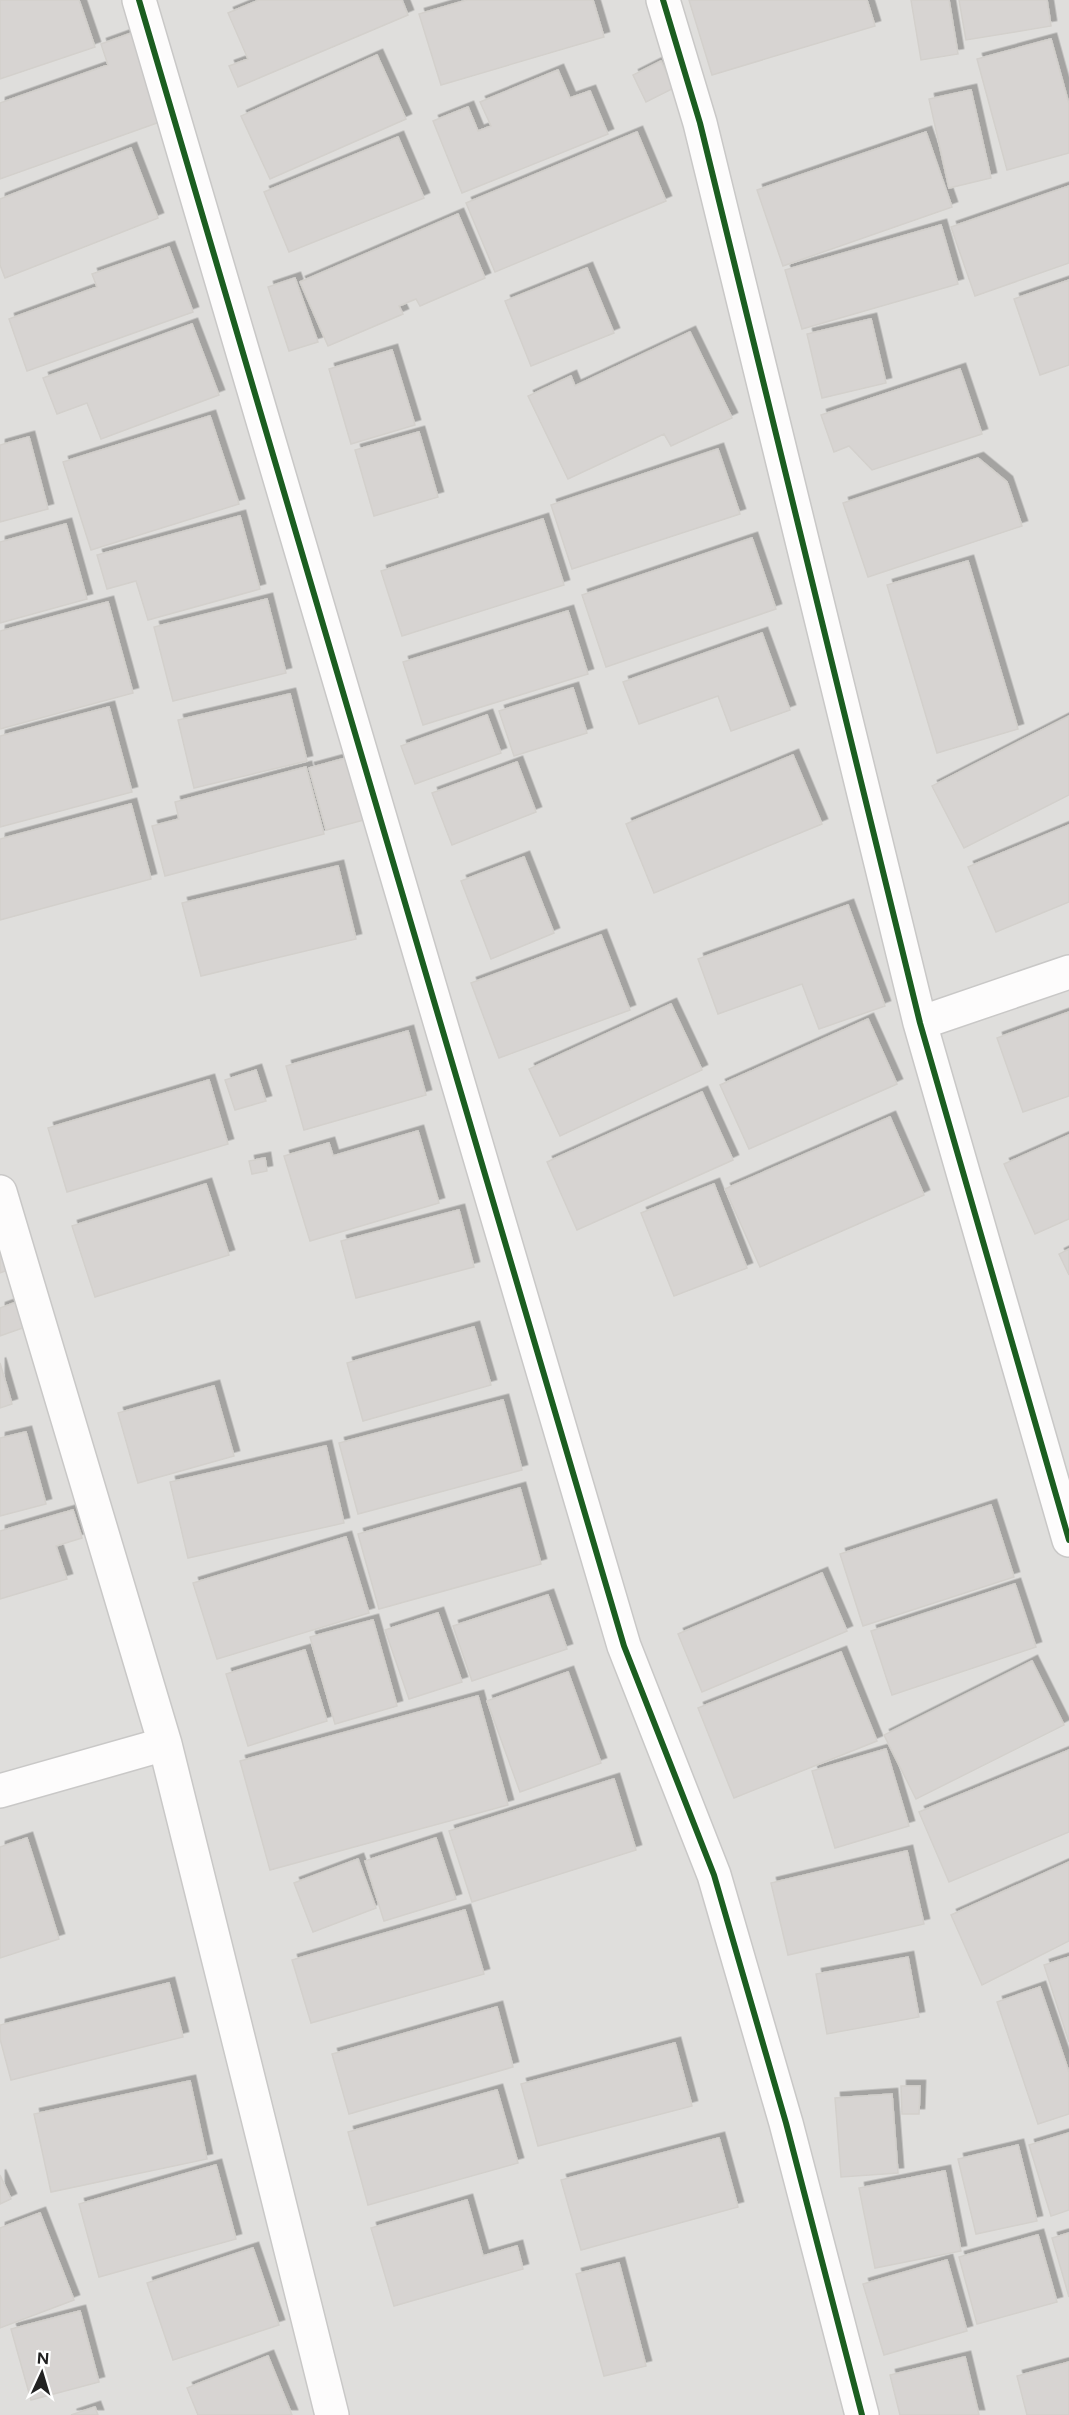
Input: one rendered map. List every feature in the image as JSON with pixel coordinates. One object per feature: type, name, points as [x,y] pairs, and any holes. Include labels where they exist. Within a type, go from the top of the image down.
[{"type":"street","points":[[139,0],[624,1646],[714,1875],[786,2123],[862,2415]]},
{"type":"street","points":[[663,0],[700,123],[920,1023],[1069,1540]]},
{"type":"street","points":[[920,1023],[1069,972]]},
{"type":"street","points":[[0,1192],[165,1744],[332,2415]]},
{"type":"street","points":[[0,1791],[165,1744]]},
{"type":"shaded area","points":[[0,0],[1069,0],[1069,2415],[0,2415]]},
{"type":"building","points":[[0,0],[79,0],[95,47],[0,79]]},
{"type":"building","points":[[259,0],[402,0],[408,15],[238,87],[229,66],[248,59],[228,13]]},
{"type":"building","points":[[467,0],[593,0],[604,37],[441,85],[419,14]]},
{"type":"building","points":[[689,0],[867,0],[875,26],[712,75]]},
{"type":"building","points":[[911,0],[949,0],[958,54],[921,60]]},
{"type":"building","points":[[959,0],[1047,0],[1051,26],[966,40]]},
{"type":"building","points":[[140,30],[171,118],[0,179],[0,103],[108,65],[101,44]]},
{"type":"building","points":[[1051,39],[1069,104],[1069,153],[1007,170],[977,59]]},
{"type":"building","points":[[377,55],[406,119],[270,179],[241,116]]},
{"type":"building","points":[[661,61],[674,88],[646,102],[633,75]]},
{"type":"building","points":[[558,70],[570,98],[590,91],[608,134],[462,193],[433,121],[468,107],[478,131],[491,126],[480,102]]},
{"type":"building","points":[[971,90],[991,178],[949,188],[929,99]]},
{"type":"building","points":[[637,132],[666,201],[495,272],[466,203]]},
{"type":"building","points":[[926,132],[952,207],[783,266],[757,190]]},
{"type":"building","points":[[398,137],[424,198],[289,252],[264,192]]},
{"type":"building","points":[[131,148],[158,218],[5,278],[0,265],[0,199]]},
{"type":"building","points":[[1069,186],[1069,263],[975,296],[951,227]]},
{"type":"building","points":[[458,214],[485,278],[420,306],[416,299],[399,306],[403,314],[328,346],[300,282]]},
{"type":"building","points":[[941,225],[958,284],[802,329],[785,270]]},
{"type":"building","points":[[169,247],[193,312],[27,371],[9,319],[97,287],[92,274]]},
{"type":"building","points":[[587,268],[614,333],[531,366],[505,301]]},
{"type":"building","points":[[295,278],[318,342],[289,351],[268,287]]},
{"type":"building","points":[[1069,280],[1069,365],[1040,375],[1014,299]]},
{"type":"building","points":[[871,319],[886,383],[822,398],[807,334]]},
{"type":"building","points":[[192,324],[219,395],[101,439],[87,403],[57,414],[43,378]]},
{"type":"building","points":[[690,332],[732,418],[671,446],[664,434],[568,479],[528,396],[571,376],[575,386]]},
{"type":"building","points":[[392,350],[415,425],[351,444],[329,369]]},
{"type":"building","points":[[960,369],[982,434],[872,470],[849,446],[834,452],[821,415]]},
{"type":"building","points":[[210,416],[239,504],[91,550],[63,462]]},
{"type":"building","points":[[419,432],[438,497],[374,516],[355,450]]},
{"type":"building","points":[[29,437],[48,509],[0,522],[0,445]]},
{"type":"building","points":[[718,449],[740,514],[572,569],[551,505]]},
{"type":"building","points":[[978,458],[1007,482],[1022,526],[868,577],[843,503]]},
{"type":"building","points":[[240,516],[260,589],[148,620],[136,581],[107,589],[97,555]]},
{"type":"building","points":[[543,519],[564,585],[402,636],[381,571]]},
{"type":"building","points":[[66,524],[87,599],[0,623],[0,542]]},
{"type":"building","points":[[752,538],[776,609],[606,667],[582,595]]},
{"type":"building","points":[[968,561],[1018,729],[937,753],[887,585]]},
{"type":"building","points":[[267,599],[286,673],[173,701],[154,627]]},
{"type":"building","points":[[108,602],[133,693],[0,729],[0,631]]},
{"type":"building","points":[[568,611],[588,674],[423,725],[403,662]]},
{"type":"building","points":[[762,633],[790,710],[731,731],[718,696],[639,724],[623,682]]},
{"type":"building","points":[[573,688],[587,733],[514,756],[499,711]]},
{"type":"building","points":[[290,694],[307,761],[194,788],[178,720]]},
{"type":"building","points":[[109,707],[132,792],[0,827],[0,736]]},
{"type":"building","points":[[487,715],[501,753],[415,784],[401,746]]},
{"type":"building","points":[[1069,716],[1069,795],[964,848],[932,786]]},
{"type":"building","points":[[793,755],[822,824],[654,893],[626,824]]},
{"type":"building","points":[[346,758],[364,820],[326,830],[309,768]]},
{"type":"building","points":[[517,762],[536,812],[452,845],[432,793]]},
{"type":"building","points":[[306,767],[324,834],[165,876],[152,826],[179,819],[175,802]]},
{"type":"building","points":[[131,804],[151,879],[0,920],[0,839]]},
{"type":"building","points":[[1069,825],[1069,902],[996,932],[968,867]]},
{"type":"building","points":[[524,857],[554,933],[491,959],[461,881]]},
{"type":"building","points":[[338,866],[356,939],[201,976],[182,903]]},
{"type":"building","points":[[848,905],[885,1006],[819,1029],[802,984],[718,1014],[698,959]]},
{"type":"building","points":[[601,935],[630,1010],[499,1058],[471,983]]},
{"type":"building","points":[[671,1004],[702,1070],[560,1136],[529,1069]]},
{"type":"building","points":[[1069,1012],[1069,1096],[1023,1112],[997,1038]]},
{"type":"building","points":[[868,1019],[897,1084],[749,1149],[720,1085]]},
{"type":"building","points":[[408,1031],[426,1095],[304,1130],[286,1066]]},
{"type":"building","points":[[256,1070],[266,1101],[235,1110],[225,1080]]},
{"type":"building","points":[[209,1080],[228,1144],[67,1192],[48,1128]]},
{"type":"building","points":[[702,1092],[733,1160],[577,1230],[547,1162]]},
{"type":"building","points":[[890,1117],[924,1195],[760,1267],[725,1189]]},
{"type":"building","points":[[418,1131],[439,1203],[310,1241],[284,1156],[329,1143],[333,1156]]},
{"type":"building","points":[[1069,1135],[1069,1219],[1035,1234],[1004,1164]]},
{"type":"building","points":[[265,1158],[267,1171],[252,1174],[249,1161]]},
{"type":"building","points":[[206,1184],[229,1255],[95,1297],[72,1226]]},
{"type":"building","points":[[714,1184],[747,1268],[674,1296],[641,1213]]},
{"type":"building","points":[[459,1210],[474,1267],[356,1298],[341,1241]]},
{"type":"building","points":[[0,1232],[13,1268],[0,1273]]},
{"type":"building","points":[[1069,1249],[1069,1275],[1059,1254]]},
{"type":"building","points":[[25,1299],[34,1324],[0,1336],[0,1308]]},
{"type":"building","points":[[474,1327],[491,1385],[363,1421],[347,1363]]},
{"type":"building","points":[[0,1363],[12,1404],[0,1408]]},
{"type":"building","points":[[214,1386],[234,1456],[138,1483],[118,1413]]},
{"type":"building","points":[[503,1400],[522,1470],[358,1514],[339,1443]]},
{"type":"building","points":[[26,1432],[46,1504],[0,1516],[0,1438]]},
{"type":"building","points":[[326,1446],[344,1523],[188,1558],[170,1482]]},
{"type":"building","points":[[520,1488],[541,1564],[379,1609],[358,1534]]},
{"type":"building","points":[[991,1505],[1014,1577],[863,1626],[840,1554]]},
{"type":"building","points":[[73,1510],[82,1538],[56,1546],[67,1579],[0,1599],[0,1531]]},
{"type":"building","points":[[346,1537],[369,1613],[217,1659],[193,1583]]},
{"type":"building","points":[[822,1573],[847,1631],[702,1692],[678,1634]]},
{"type":"building","points":[[1015,1584],[1036,1647],[892,1695],[871,1631]]},
{"type":"building","points":[[548,1595],[567,1649],[472,1681],[453,1626]]},
{"type":"building","points":[[438,1613],[462,1682],[409,1699],[385,1630]]},
{"type":"building","points":[[373,1620],[397,1706],[335,1724],[310,1637]]},
{"type":"building","points":[[305,1650],[327,1721],[248,1746],[226,1674]]},
{"type":"building","points":[[841,1652],[877,1741],[734,1798],[698,1708]]},
{"type":"building","points":[[1032,1661],[1064,1725],[916,1799],[884,1735]]},
{"type":"building","points":[[568,1672],[601,1763],[520,1792],[487,1701]]},
{"type":"building","points":[[478,1696],[508,1805],[270,1870],[240,1761]]},
{"type":"building","points":[[886,1749],[909,1826],[835,1848],[812,1771]]},
{"type":"building","points":[[1069,1750],[1069,1832],[949,1882],[919,1812]]},
{"type":"building","points":[[614,1779],[636,1850],[472,1902],[449,1831]]},
{"type":"building","points":[[27,1838],[59,1939],[0,1958],[0,1847]]},
{"type":"building","points":[[436,1838],[456,1899],[384,1921],[365,1861]]},
{"type":"building","points":[[907,1851],[924,1924],[788,1955],[771,1883]]},
{"type":"building","points":[[358,1859],[376,1908],[313,1932],[294,1883]]},
{"type":"building","points":[[1069,1862],[1069,1941],[982,1985],[951,1915]]},
{"type":"building","points":[[465,1910],[484,1974],[311,2023],[292,1960]]},
{"type":"building","points":[[908,1957],[919,2017],[827,2034],[816,1974]]},
{"type":"building","points":[[1069,1957],[1069,2042],[1044,1965]]},
{"type":"building","points":[[169,1983],[183,2037],[11,2080],[0,2039],[0,2025]]},
{"type":"building","points":[[1040,1987],[1069,2072],[1069,2114],[1038,2124],[997,2002]]},
{"type":"building","points":[[497,2007],[513,2067],[349,2114],[332,2054]]},
{"type":"building","points":[[675,2043],[692,2106],[538,2146],[521,2084]]},
{"type":"building","points":[[190,2081],[207,2159],[51,2192],[34,2114]]},
{"type":"building","points":[[901,2086],[920,2086],[919,2114],[902,2114]]},
{"type":"building","points":[[497,2090],[518,2163],[368,2205],[348,2132]]},
{"type":"building","points":[[892,2094],[898,2173],[841,2177],[835,2098]]},
{"type":"building","points":[[1069,2133],[1069,2210],[1051,2216],[1029,2145]]},
{"type":"building","points":[[719,2138],[738,2207],[581,2250],[561,2180]]},
{"type":"building","points":[[1018,2145],[1037,2221],[976,2234],[958,2159]]},
{"type":"building","points":[[216,2165],[236,2239],[99,2277],[79,2204]]},
{"type":"building","points":[[945,2171],[961,2251],[875,2268],[859,2188]]},
{"type":"building","points":[[0,2175],[11,2199],[0,2204]]},
{"type":"building","points":[[467,2200],[483,2256],[517,2246],[523,2269],[394,2306],[371,2228]]},
{"type":"building","points":[[40,2213],[74,2300],[0,2328],[0,2228]]},
{"type":"building","points":[[1069,2233],[1069,2297],[1052,2238]]},
{"type":"building","points":[[1038,2235],[1057,2302],[977,2324],[959,2257]]},
{"type":"building","points":[[253,2248],[279,2325],[173,2360],[147,2283]]},
{"type":"building","points":[[947,2260],[967,2331],[884,2355],[863,2284]]},
{"type":"building","points":[[619,2263],[646,2366],[604,2376],[576,2274]]},
{"type":"building","points":[[80,2311],[99,2382],[31,2400],[11,2329]]},
{"type":"building","points":[[268,2356],[292,2415],[198,2415],[187,2388]]},
{"type":"building","points":[[965,2357],[979,2415],[900,2415],[890,2375]]},
{"type":"building","points":[[1069,2362],[1069,2415],[1027,2415],[1017,2376]]},
{"type":"building","points":[[95,2407],[98,2415],[71,2415]]},
{"type":"cycle path","points":[[139,0],[624,1646],[714,1875],[786,2123],[862,2415]]},
{"type":"cycle path","points":[[663,0],[700,123],[920,1023],[1069,1540]]}]
